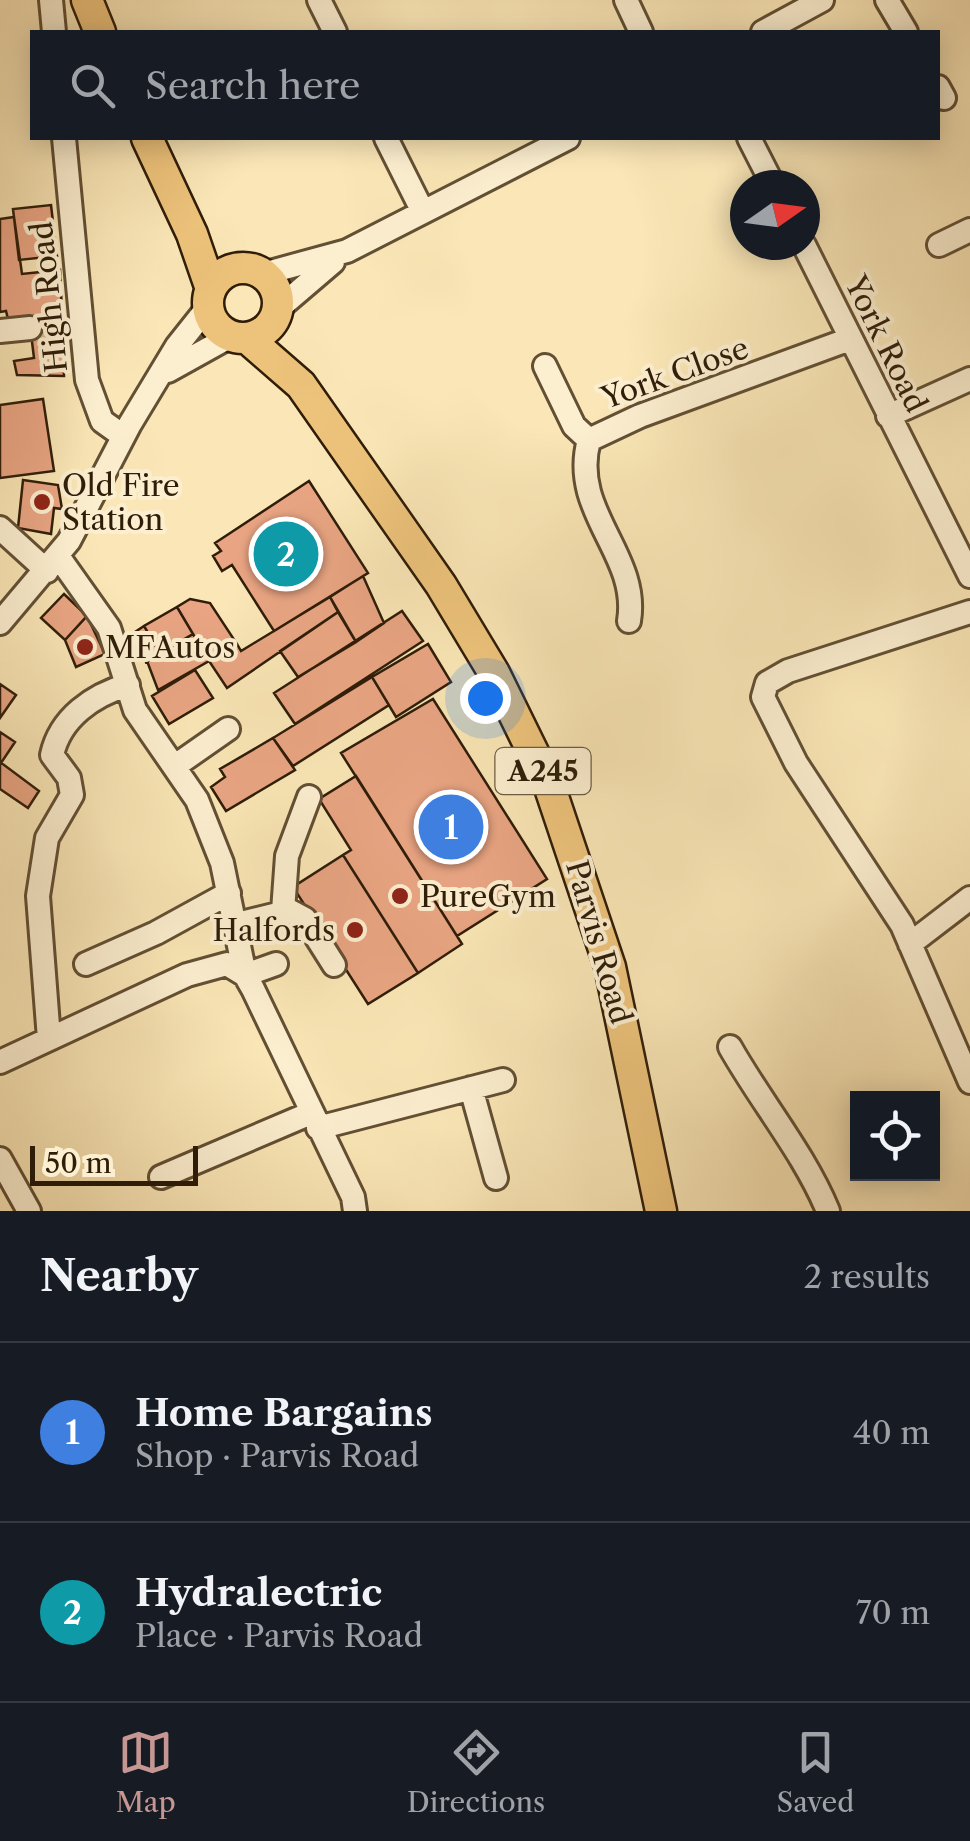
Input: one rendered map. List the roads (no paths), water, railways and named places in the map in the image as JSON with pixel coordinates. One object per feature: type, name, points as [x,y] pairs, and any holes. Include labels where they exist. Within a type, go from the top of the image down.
[{"type":"main road","points":[[88,0],[99,30]]},
{"type":"main road","points":[[148,140],[182,210],[215,324],[257,326],[275,290],[182,210]]},
{"type":"main road","points":[[210,298],[226,272],[250,271]]},
{"type":"main road","name":"Parvis Road","points":[[257,326],[441,585],[494,672],[550,785],[610,967],[661,1211]]},
{"type":"street","points":[[51,0],[54,30]]},
{"type":"street","points":[[319,0],[334,30]]},
{"type":"street","points":[[626,0],[640,30]]},
{"type":"street","points":[[887,0],[905,30]]},
{"type":"street","points":[[766,30],[811,3]]},
{"type":"street","name":"High Road","points":[[64,140],[72,323],[92,401],[102,421],[123,436]]},
{"type":"street","points":[[387,140],[422,210]]},
{"type":"street","points":[[161,376],[184,358],[257,326],[347,251],[564,140]]},
{"type":"street","points":[[750,140],[765,170]]},
{"type":"street","points":[[938,245],[970,230]]},
{"type":"street","points":[[250,271],[347,251]]},
{"type":"street","name":"York Road","points":[[811,260],[970,576]]},
{"type":"street","points":[[0,623],[53,563],[123,436],[210,298]]},
{"type":"street","points":[[0,331],[30,328]]},
{"type":"street","name":"York Close","points":[[628,621],[632,601],[625,575],[590,504],[582,465],[589,440],[640,416],[850,339]]},
{"type":"street","points":[[545,366],[574,426],[589,440]]},
{"type":"street","points":[[888,416],[970,378]]},
{"type":"street","points":[[0,528],[53,563],[109,628],[136,710],[175,766],[208,824],[229,893],[245,975],[354,1204]]},
{"type":"street","points":[[970,612],[788,671],[768,683],[763,696],[796,763],[886,898],[970,1082]]},
{"type":"street","points":[[50,1039],[38,896],[47,838],[72,795],[69,778],[52,755],[56,738],[70,717],[108,690],[128,685]]},
{"type":"street","points":[[175,766],[228,729]]},
{"type":"street","points":[[282,912],[286,856],[309,798]]},
{"type":"street","points":[[86,964],[156,934],[229,893]]},
{"type":"street","points":[[910,944],[970,898]]},
{"type":"street","points":[[239,934],[282,912],[304,919],[334,964]]},
{"type":"street","points":[[0,1062],[213,964],[227,964],[245,975]]},
{"type":"street","points":[[245,975],[276,964]]},
{"type":"street","points":[[730,1047],[768,1114],[816,1182],[828,1211]]},
{"type":"street","points":[[162,1177],[315,1120],[503,1080]]},
{"type":"street","points":[[471,1088],[496,1178]]},
{"type":"street","points":[[0,1158],[29,1211]]},
{"type":"tunnel","points":[[30,328],[64,324]]},
{"type":"place","name":"Old Fire Station","points":[[42,502]]},
{"type":"place","name":"Hydralectric","points":[[286,554]]},
{"type":"place","name":"MFAutos","points":[[85,647]]},
{"type":"place","name":"Home Bargains","points":[[451,827]]},
{"type":"place","name":"PureGym","points":[[400,896]]},
{"type":"place","name":"Halfords","points":[[355,930]]}]
